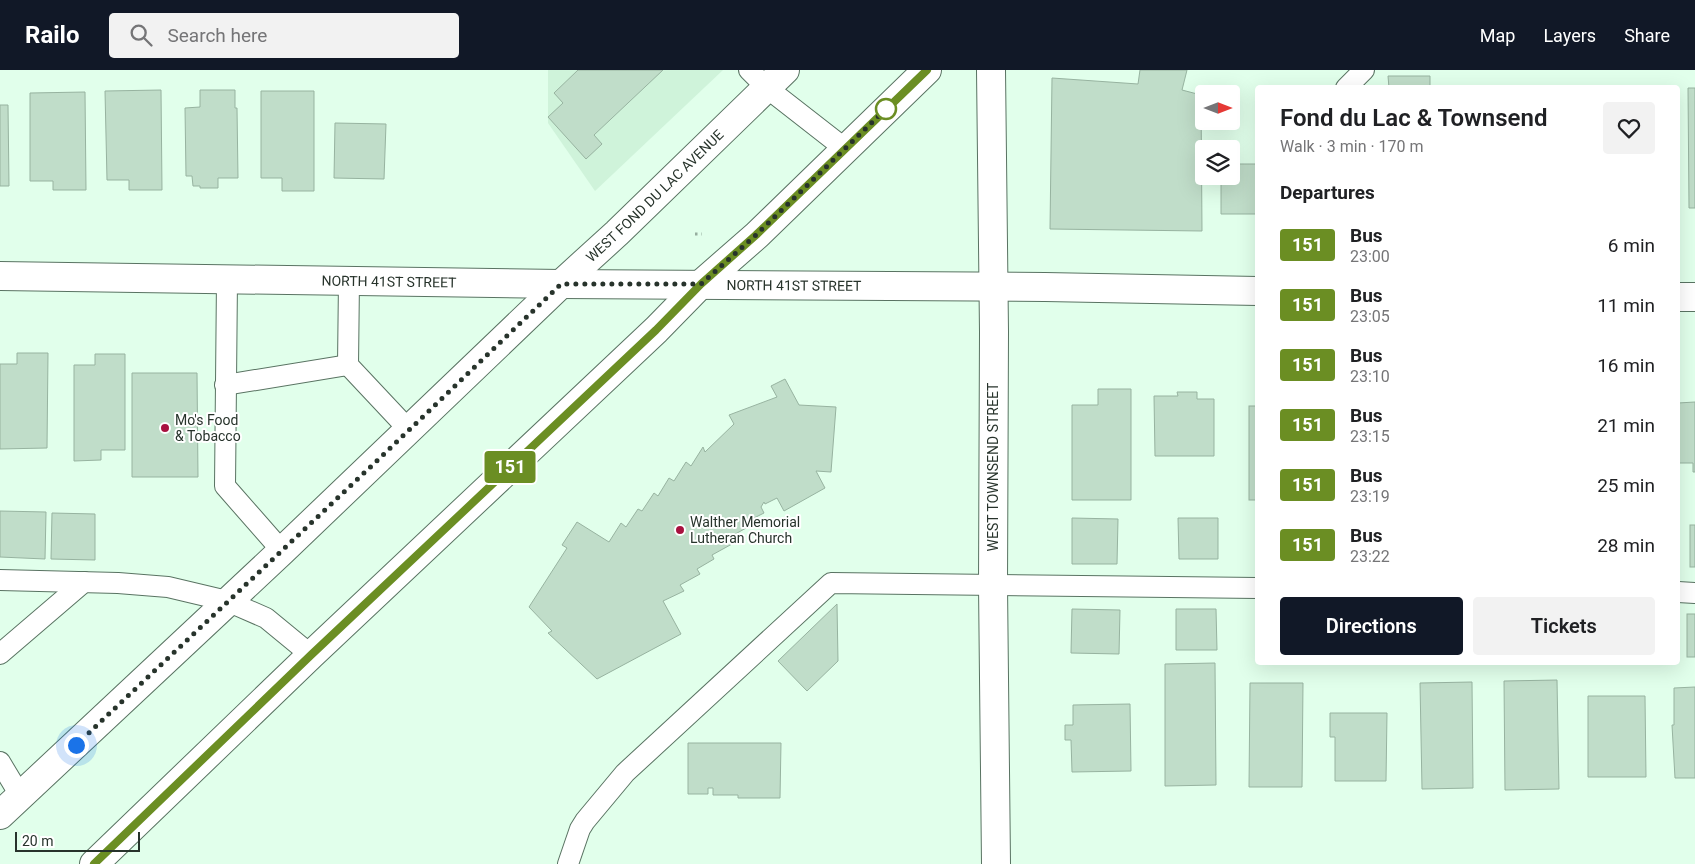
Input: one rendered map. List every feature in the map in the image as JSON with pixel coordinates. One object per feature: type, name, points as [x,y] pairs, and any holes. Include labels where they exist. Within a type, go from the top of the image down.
[{"type":"main road","points":[[94,864],[311,655],[656,330],[701,284],[756,235],[844,148],[927,70]]},
{"type":"main road","name":"WEST TOWNSEND STREET","points":[[991,70],[996,864]]},
{"type":"main road","name":"WEST FOND DU LAC AVENUE","points":[[0,815],[617,233],[767,76]]},
{"type":"main road","name":"NORTH 41ST STREET","points":[[0,276],[561,284],[993,286],[1255,291]]},
{"type":"main road","points":[[1680,297],[1695,297]]},
{"type":"lane","points":[[1349,85],[1364,70]]},
{"type":"lane","points":[[767,76],[844,148]]},
{"type":"lane","points":[[227,279],[225,486],[282,551]]},
{"type":"lane","points":[[349,280],[348,365],[409,430]]},
{"type":"lane","points":[[225,385],[348,365]]},
{"type":"lane","points":[[0,580],[118,582],[168,587],[227,601],[266,618],[311,655]]},
{"type":"lane","points":[[0,654],[84,582]]},
{"type":"lane","points":[[568,864],[580,829],[585,821],[625,773],[832,582],[1255,588]]},
{"type":"lane","points":[[1680,592],[1695,593]]},
{"type":"lane","points":[[0,762],[20,797]]},
{"type":"shaded area","points":[[548,70],[723,70],[595,191],[548,123]]},
{"type":"building","points":[[578,70],[663,70],[594,135],[602,144],[586,159],[548,117],[563,103],[554,93]]},
{"type":"building","points":[[1140,70],[1187,70],[1182,90],[1195,93],[1195,130],[1201,130],[1201,140],[1195,140],[1195,185],[1202,185],[1202,231],[1050,229],[1052,78],[1138,84]]},
{"type":"building","points":[[1388,76],[1430,76],[1430,85],[1389,85]]},
{"type":"building","points":[[1688,88],[1695,88],[1695,208],[1689,208]]},
{"type":"building","points":[[161,90],[162,190],[129,190],[129,180],[107,180],[105,91]]},
{"type":"building","points":[[200,90],[235,90],[238,178],[218,178],[218,188],[193,186],[192,176],[186,176],[185,108],[200,107]]},
{"type":"building","points":[[261,91],[314,91],[314,191],[282,191],[282,178],[261,178]]},
{"type":"building","points":[[85,92],[86,190],[53,190],[53,181],[30,181],[30,93]]},
{"type":"building","points":[[0,105],[8,105],[9,186],[0,186]]},
{"type":"building","points":[[335,123],[386,124],[384,179],[334,178]]},
{"type":"building","points":[[1240,164],[1255,164],[1255,214],[1221,214],[1221,185],[1240,185]]},
{"type":"building","points":[[17,353],[48,353],[47,448],[0,449],[0,364],[17,364]]},
{"type":"building","points":[[95,354],[125,354],[125,450],[101,450],[101,460],[74,461],[74,365],[95,365]]},
{"type":"building","points":[[132,373],[197,373],[198,477],[132,477]]},
{"type":"building","name":"Walther Memorial Lutheran Church","points":[[785,379],[799,405],[836,407],[831,472],[816,471],[825,488],[784,511],[777,498],[765,504],[764,502],[761,507],[764,513],[746,522],[748,527],[728,538],[732,544],[712,555],[714,559],[697,569],[700,574],[680,585],[684,591],[663,601],[681,634],[597,679],[548,633],[552,631],[529,607],[567,548],[562,545],[577,522],[609,542],[621,523],[626,527],[638,509],[642,511],[654,493],[658,496],[669,478],[674,481],[686,462],[691,466],[703,447],[705,452],[734,424],[729,415],[777,397],[771,386]]},
{"type":"building","points":[[1098,389],[1131,389],[1131,500],[1072,500],[1072,405],[1098,405]]},
{"type":"building","points":[[1177,392],[1197,392],[1197,399],[1214,399],[1214,456],[1155,456],[1154,396],[1178,396]]},
{"type":"building","points":[[1695,402],[1695,472],[1693,472],[1693,463],[1680,463],[1680,403]]},
{"type":"building","points":[[1249,406],[1255,406],[1255,500],[1249,500]]},
{"type":"building","points":[[0,511],[46,512],[45,559],[0,557]]},
{"type":"building","points":[[52,513],[95,514],[95,560],[51,559]]},
{"type":"building","points":[[1072,518],[1118,519],[1117,564],[1072,564]]},
{"type":"building","points":[[1178,518],[1218,518],[1218,559],[1179,559]]},
{"type":"building","points":[[1690,525],[1695,525],[1695,567],[1690,567]]},
{"type":"building","points":[[837,604],[838,661],[807,691],[778,661]]},
{"type":"building","points":[[1072,609],[1120,610],[1119,654],[1071,653]]},
{"type":"building","points":[[1176,609],[1216,609],[1217,650],[1176,650]]},
{"type":"building","points":[[1687,614],[1695,614],[1695,657],[1687,657]]},
{"type":"building","points":[[1215,663],[1216,785],[1165,786],[1165,664]]},
{"type":"building","points":[[1557,680],[1559,789],[1505,790],[1504,681]]},
{"type":"building","points":[[1472,682],[1473,788],[1422,789],[1420,683]]},
{"type":"building","points":[[1250,683],[1303,683],[1302,787],[1249,787]]},
{"type":"building","points":[[1695,687],[1695,778],[1675,778],[1672,725],[1674,725],[1674,688]]},
{"type":"building","points":[[1588,696],[1645,696],[1646,777],[1588,777]]},
{"type":"building","points":[[1130,704],[1131,771],[1072,772],[1071,740],[1065,740],[1065,725],[1073,725],[1073,705]]},
{"type":"building","points":[[1330,713],[1387,713],[1386,781],[1335,781],[1335,737],[1330,737]]},
{"type":"building","points":[[688,743],[781,743],[780,798],[738,798],[738,795],[713,795],[713,788],[708,788],[708,794],[688,794]]},
{"type":"bus line","name":"151","points":[[94,864],[311,655],[656,330],[701,284],[756,235],[844,148],[927,70]]},
{"type":"place","name":"Mo's Food & Tobacco","points":[[165,428]]},
{"type":"place","name":"Walther Memorial Lutheran Church","points":[[680,530]]},
{"type":"route","points":[[76,745],[561,284],[701,284],[756,235],[889,106],[886,109]]}]
